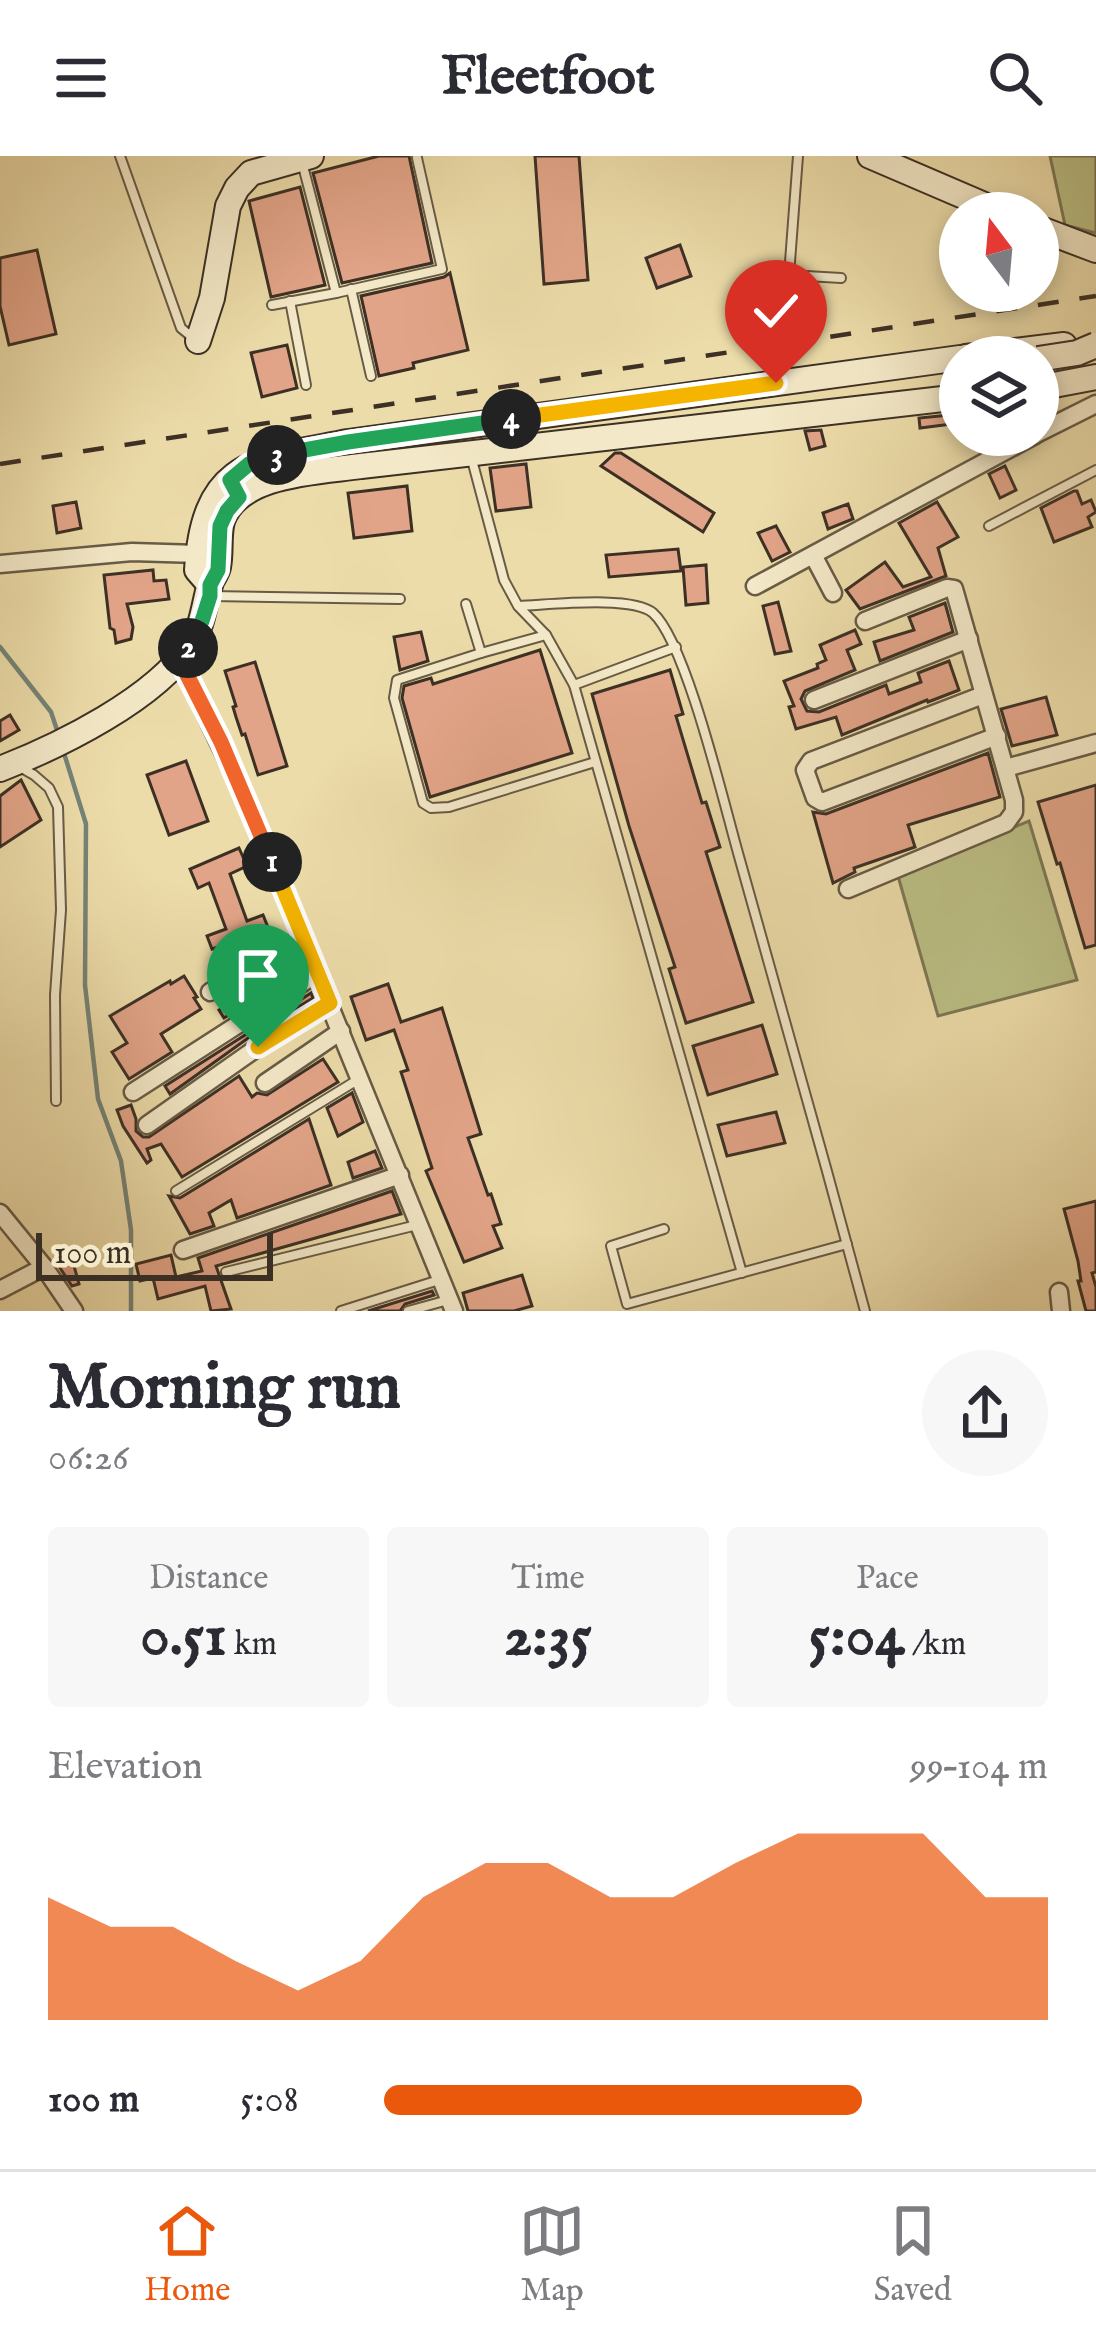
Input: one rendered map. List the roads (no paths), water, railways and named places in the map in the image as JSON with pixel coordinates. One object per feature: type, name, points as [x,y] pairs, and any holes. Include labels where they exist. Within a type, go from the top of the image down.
[{"type":"main road","points":[[870,156],[954,192]]},
{"type":"main road","points":[[198,341],[236,188],[251,173],[306,157]]},
{"type":"main road","points":[[1059,236],[1096,250]]},
{"type":"main road","points":[[1059,344],[1096,348]]},
{"type":"main road","points":[[1059,356],[1096,348]]},
{"type":"main road","points":[[210,590],[197,570],[207,512],[234,488],[428,459],[448,443],[939,361]]},
{"type":"main road","points":[[1059,373],[1095,374]]},
{"type":"main road","points":[[448,443],[939,374]]},
{"type":"main road","points":[[1059,383],[1095,374]]},
{"type":"main road","points":[[448,443],[939,385]]},
{"type":"main road","points":[[11,765],[100,721],[157,682],[179,659],[192,642],[218,570],[220,526],[249,464],[277,455],[939,399]]},
{"type":"street","points":[[1059,422],[1096,404]]},
{"type":"street","points":[[755,586],[995,456]]},
{"type":"street","points":[[0,564],[132,552],[198,554]]},
{"type":"street","points":[[813,555],[833,593]]},
{"type":"street","points":[[848,889],[1006,824],[1014,812],[1006,768],[951,587],[865,620]]},
{"type":"street","points":[[814,700],[969,639]]},
{"type":"street","points":[[179,659],[221,742],[452,1305]]},
{"type":"street","points":[[983,695],[811,761],[805,770],[815,798],[822,802],[997,736]]},
{"type":"street","points":[[1006,768],[1096,743]]},
{"type":"street","points":[[210,992],[303,937]]},
{"type":"street","points":[[133,1092],[318,973]]},
{"type":"street","points":[[147,1125],[330,1003]]},
{"type":"street","points":[[265,1083],[341,1031]]},
{"type":"street","points":[[183,1250],[400,1175]]},
{"type":"street","points":[[0,1213],[74,1311]]},
{"type":"street","points":[[0,1290],[44,1267]]},
{"type":"street","points":[[1058,1292],[1061,1311]]},
{"type":"lane","points":[[120,156],[181,328],[198,341]]},
{"type":"lane","points":[[798,156],[789,275],[841,278]]},
{"type":"lane","points":[[306,157],[335,293]]},
{"type":"lane","points":[[272,305],[442,269],[417,158]]},
{"type":"lane","points":[[351,289],[371,376]]},
{"type":"lane","points":[[290,302],[306,385]]},
{"type":"lane","points":[[448,443],[504,580],[518,606],[546,635],[574,685],[742,1273]]},
{"type":"lane","points":[[989,526],[1096,470]]},
{"type":"lane","points":[[210,590],[400,599]]},
{"type":"lane","points":[[518,606],[626,603],[646,608],[657,616],[676,647],[713,763],[865,1311]]},
{"type":"lane","points":[[466,604],[481,652]]},
{"type":"lane","points":[[546,635],[397,680],[394,698],[423,803],[431,808],[449,807],[595,762]]},
{"type":"lane","points":[[574,685],[676,647]]},
{"type":"lane","points":[[11,765],[49,788],[58,807],[56,1101]]},
{"type":"lane","points":[[176,1191],[360,1078]]},
{"type":"lane","points":[[226,1272],[420,1224]]},
{"type":"lane","points":[[664,1228],[611,1246],[627,1304],[847,1244]]},
{"type":"lane","points":[[341,1311],[442,1280]]},
{"type":"lane","points":[[409,1311],[452,1305]]},
{"type":"waterway","points":[[0,647],[51,712],[58,733]]},
{"type":"waterway","points":[[63,750],[86,824],[85,985],[98,1099],[121,1161],[131,1230],[131,1311]]},
{"type":"railway","points":[[0,464],[1096,296]]}]
